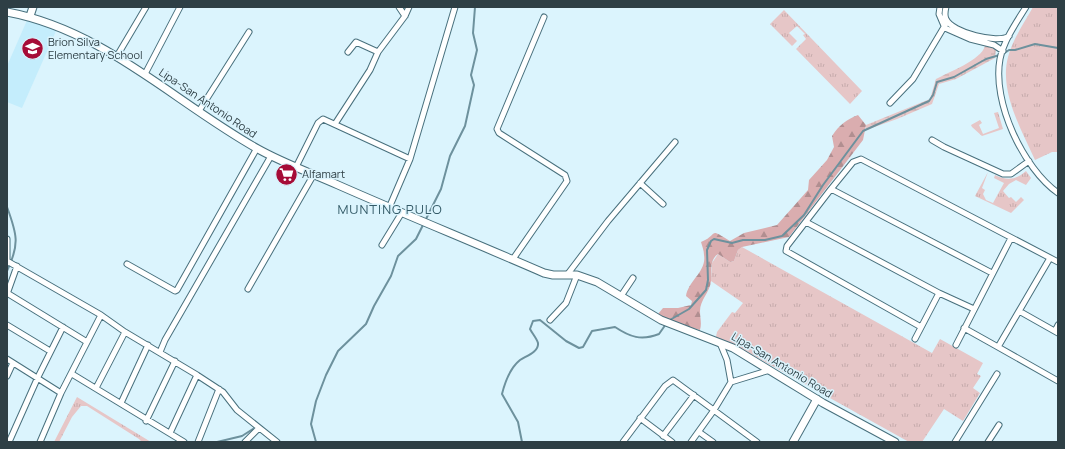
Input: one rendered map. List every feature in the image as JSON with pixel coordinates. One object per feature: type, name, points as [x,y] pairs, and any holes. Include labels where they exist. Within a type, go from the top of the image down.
[{"type":"main road","points":[[30,16],[33,7]]},
{"type":"main road","name":"Lipa-San Antonio Road","points":[[7,12],[30,16],[80,36],[117,56],[225,129],[271,156],[401,214],[548,274],[577,275],[597,282],[661,320],[719,342],[770,370],[817,399],[896,442]]},
{"type":"main road","points":[[793,442],[817,399]]},
{"type":"street","points":[[117,56],[146,7]]},
{"type":"street","points":[[145,74],[180,7]]},
{"type":"street","points":[[398,7],[405,16]]},
{"type":"street","points":[[335,124],[370,70],[378,52],[405,16],[409,7]]},
{"type":"street","points":[[389,208],[410,159],[455,7]]},
{"type":"street","points":[[940,7],[939,14],[943,26],[970,38],[994,45],[1002,54]]},
{"type":"street","points":[[946,7],[945,15],[947,22],[967,33],[993,39],[1003,39],[1010,35]]},
{"type":"street","points":[[1026,7],[1010,35],[1002,54],[999,76],[1001,99],[1029,162],[1038,175],[1058,193]]},
{"type":"street","points":[[513,259],[567,181],[565,175],[499,133],[497,129],[544,17]]},
{"type":"street","points":[[890,103],[906,87],[916,74],[943,26],[947,22]]},
{"type":"street","points":[[199,111],[249,32]]},
{"type":"street","points":[[348,52],[356,42],[378,52]]},
{"type":"street","points":[[296,167],[318,123],[323,119],[410,159]]},
{"type":"street","points":[[932,140],[1003,174],[1015,173],[1029,162]]},
{"type":"street","points":[[567,275],[594,238],[675,142]]},
{"type":"street","points":[[127,264],[175,291],[177,290],[257,148]]},
{"type":"street","points":[[160,352],[165,340],[271,156]]},
{"type":"street","points":[[921,327],[786,251],[787,246],[853,162],[861,159],[1058,262]]},
{"type":"street","points":[[248,289],[314,174]]},
{"type":"street","points":[[640,183],[663,204]]},
{"type":"street","points":[[831,189],[992,273]]},
{"type":"street","points":[[382,245],[401,214]]},
{"type":"street","points":[[806,222],[939,293],[974,309]]},
{"type":"street","points":[[7,238],[8,263],[16,266],[197,374],[219,390],[237,410],[277,442]]},
{"type":"street","points":[[956,345],[1011,238]]},
{"type":"street","points":[[998,347],[1050,258]]},
{"type":"street","points":[[16,266],[7,293],[88,342]]},
{"type":"street","points":[[550,320],[566,303],[577,275]]},
{"type":"street","points":[[621,296],[633,278]]},
{"type":"street","points":[[915,339],[939,293]]},
{"type":"street","points":[[1019,311],[1056,332],[1058,325]]},
{"type":"street","points":[[40,442],[62,393],[101,316]]},
{"type":"street","points":[[7,326],[50,351]]},
{"type":"street","points":[[10,442],[38,377],[63,327]]},
{"type":"street","points":[[964,328],[1058,381]]},
{"type":"street","points":[[96,388],[125,332]]},
{"type":"street","points":[[692,442],[731,382],[727,360],[719,342]]},
{"type":"street","points":[[121,403],[148,345]]},
{"type":"street","points":[[7,359],[62,393]]},
{"type":"street","points":[[146,421],[174,361]]},
{"type":"street","points":[[7,376],[13,363]]},
{"type":"street","points":[[731,382],[770,370]]},
{"type":"street","points":[[72,374],[121,403],[146,421],[184,442]]},
{"type":"street","points":[[170,433],[197,374]]},
{"type":"street","points":[[955,442],[996,374]]},
{"type":"street","points":[[622,442],[669,382],[673,380],[694,394],[757,442]]},
{"type":"street","points":[[198,442],[219,390]]},
{"type":"street","points":[[663,436],[694,394]]},
{"type":"street","points":[[640,418],[672,442]]},
{"type":"street","points":[[988,442],[999,425]]},
{"type":"street","points":[[245,442],[259,428]]},
{"type":"street","points":[[699,432],[713,442]]},
{"type":"shaded area","name":"Brion Silva Elementary School","points":[[28,18],[56,31],[22,108],[7,102],[7,66]]},
{"type":"green space","points":[[1033,7],[1058,7],[1058,152],[1052,152],[1035,160],[1013,110],[1006,83],[1008,57],[1019,31]]},
{"type":"green space","points":[[784,10],[862,91],[850,104],[796,49],[806,39],[803,35],[805,34],[797,26],[789,33],[797,41],[792,46],[770,24]]},
{"type":"green space","points":[[985,46],[996,49],[995,58],[956,79],[939,84],[932,104],[866,130],[866,125],[930,99],[936,79],[971,61],[982,51]]},
{"type":"green space","points":[[998,112],[1003,129],[982,136],[972,127],[971,125],[980,120],[982,123],[979,125],[983,134],[999,128],[994,113]]},
{"type":"green space","points":[[858,115],[866,125],[863,140],[789,237],[742,247],[738,250],[734,261],[730,262],[718,254],[713,259],[709,289],[700,307],[700,330],[677,324],[658,314],[663,308],[678,308],[691,305],[692,301],[686,296],[687,291],[703,266],[704,253],[701,242],[714,233],[730,241],[744,233],[777,225],[808,190],[809,180],[827,160],[834,147],[832,136],[844,123]]},
{"type":"green space","points":[[1026,171],[1031,178],[1026,185],[1016,180],[1009,184],[1003,191],[1009,198],[1011,197],[1016,202],[1021,197],[1024,200],[1011,213],[975,196],[988,172],[982,188],[985,190],[983,194],[986,200],[993,203],[1004,183],[994,178],[995,175],[1011,179]]},
{"type":"green space","points":[[742,247],[932,353],[940,339],[983,363],[977,374],[981,376],[973,388],[980,393],[963,421],[944,409],[922,442],[909,442],[733,344],[716,337],[717,332],[732,312],[735,313],[743,303],[711,281],[712,263],[718,254],[730,262],[734,261],[738,250]]},
{"type":"green space","points":[[77,397],[151,442],[142,442],[87,406],[81,406],[72,417],[59,442],[54,442]]},
{"type":"waterway","points":[[316,442],[311,424],[316,401],[326,375],[338,351],[366,324],[374,306],[391,276],[398,256],[416,239],[441,189],[450,156],[465,126],[474,85],[471,75],[477,50],[473,33],[475,7]]},
{"type":"waterway","points":[[668,321],[689,309],[706,290],[708,280],[707,250],[711,241],[714,239],[732,243],[743,240],[765,240],[782,236],[804,215],[823,185],[863,131],[929,101],[933,95],[937,82],[954,77],[986,59],[1003,54],[1009,50],[1015,50],[1035,44],[1058,48]]},
{"type":"waterway","points":[[7,207],[16,239],[14,253],[7,271]]},
{"type":"waterway","points":[[522,442],[518,422],[502,394],[506,380],[513,367],[516,363],[534,351],[538,346],[538,343],[530,329],[533,321],[540,320],[566,341],[579,348],[583,347],[592,331],[615,327],[636,337],[647,337],[659,334],[666,324]]},
{"type":"waterway","points":[[217,442],[242,436],[256,427]]},
{"type":"place","name":"Brion Silva Elementary School","points":[[32,48]]},
{"type":"place","name":"Alfamart","points":[[286,174]]},
{"type":"district","name":"MUNTING PULO","points":[[390,209]]}]
